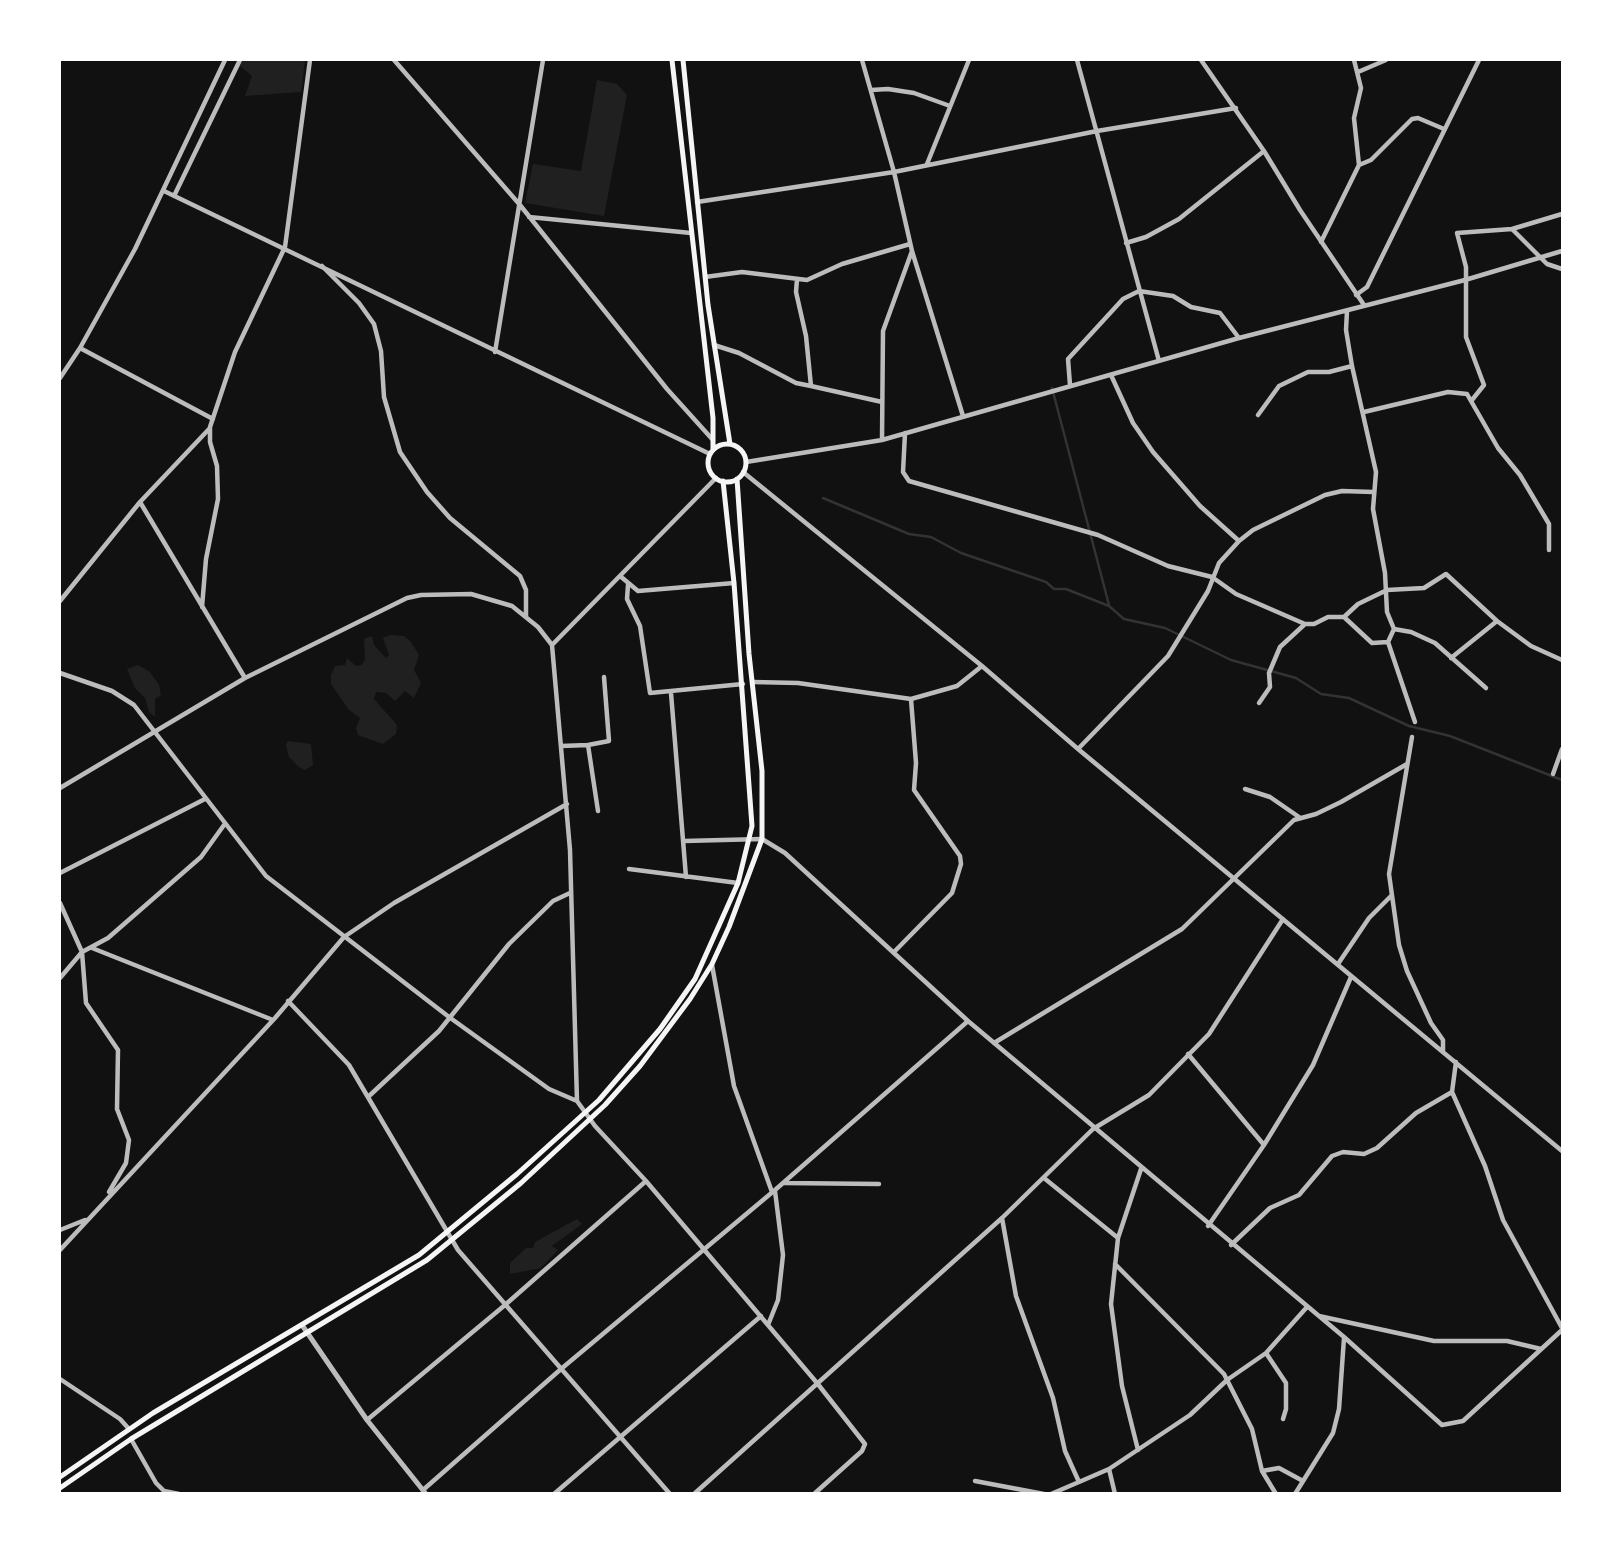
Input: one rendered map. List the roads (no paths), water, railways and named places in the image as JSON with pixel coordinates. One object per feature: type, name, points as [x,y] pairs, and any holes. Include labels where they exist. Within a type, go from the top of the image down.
[{"type":"main road","points":[[671,60],[714,441],[708,467],[716,478],[723,481],[737,478],[743,472],[746,462],[741,450],[730,444]]},
{"type":"main road","points":[[682,60],[713,344],[730,444]]},
{"type":"main road","points":[[688,211],[698,210]]},
{"type":"main road","points":[[712,452],[730,444]]},
{"type":"main road","points":[[60,1488],[131,1439],[399,1279],[451,1241],[590,1120],[625,1084],[665,1034],[712,964],[741,898],[762,839],[762,771],[737,478]]},
{"type":"main road","points":[[60,1477],[129,1429],[397,1270],[446,1232],[585,1113],[638,1056],[695,979],[738,883],[751,839],[753,810],[723,481]]},
{"type":"street","points":[[60,378],[80,348],[163,191],[225,60]]},
{"type":"street","points":[[174,196],[240,60]]},
{"type":"street","points":[[202,607],[206,559],[218,499],[217,466],[210,442],[210,427],[235,352],[285,247],[310,60]]},
{"type":"street","points":[[394,60],[520,205],[667,389],[714,441]]},
{"type":"street","points":[[495,352],[543,60]]},
{"type":"street","points":[[862,60],[894,172],[912,251],[964,416]]},
{"type":"street","points":[[927,164],[969,60]]},
{"type":"street","points":[[1077,60],[1159,361]]},
{"type":"street","points":[[1201,60],[1265,151],[1321,242],[1364,305]]},
{"type":"street","points":[[1321,242],[1359,165],[1354,118],[1361,88],[1354,60]]},
{"type":"street","points":[[1358,72],[1386,60]]},
{"type":"street","points":[[1356,295],[1367,287],[1479,60]]},
{"type":"street","points":[[871,90],[888,89],[914,93],[950,106]]},
{"type":"street","points":[[697,202],[894,172],[1097,131],[1236,108]]},
{"type":"street","points":[[1359,165],[1371,160],[1412,119],[1418,118],[1444,130]]},
{"type":"street","points":[[1126,243],[1146,237],[1179,219],[1265,151]]},
{"type":"street","points":[[163,191],[285,247],[495,352],[712,452]]},
{"type":"street","points":[[1472,400],[1484,385],[1466,337],[1466,267],[1457,233],[1512,229],[1563,214]]},
{"type":"street","points":[[529,217],[691,233]]},
{"type":"street","points":[[1512,229],[1539,257],[1563,270]]},
{"type":"street","points":[[705,277],[742,272],[797,279],[819,276],[842,264],[910,244]]},
{"type":"street","points":[[882,440],[883,331],[912,251]]},
{"type":"street","points":[[746,462],[882,440],[1062,387],[1465,280],[1563,251]]},
{"type":"street","points":[[320,264],[359,303],[374,324],[381,351],[384,397],[400,452],[427,492],[450,519],[520,576],[526,590],[526,617]]},
{"type":"street","points":[[797,279],[796,292],[806,336],[811,386]]},
{"type":"street","points":[[1070,385],[1068,359],[1123,299],[1139,291],[1173,296],[1191,307],[1220,313],[1239,338]]},
{"type":"street","points":[[1347,311],[1346,330],[1352,366],[1376,471],[1373,509],[1387,590],[1387,612],[1394,629],[1388,642],[1415,722]]},
{"type":"street","points":[[713,344],[748,357],[796,383],[882,402]]},
{"type":"street","points":[[80,348],[213,419]]},
{"type":"street","points":[[1258,415],[1279,386],[1308,372],[1329,372],[1352,366]]},
{"type":"street","points":[[1111,375],[1133,423],[1153,453],[1200,506],[1239,541]]},
{"type":"street","points":[[1364,412],[1448,392],[1467,394],[1549,524],[1549,550]]},
{"type":"street","points":[[60,601],[140,502],[210,427]]},
{"type":"street","points":[[905,433],[903,472],[909,481],[1098,535],[1168,566],[1212,577],[1236,594],[1305,624],[1314,624],[1328,617],[1344,617],[1358,604],[1387,590],[1424,588],[1446,575],[1497,621],[1531,646],[1563,660]]},
{"type":"street","points":[[743,472],[982,666],[1077,749],[1563,1151]]},
{"type":"street","points":[[552,645],[716,478]]},
{"type":"street","points":[[1077,749],[1168,656],[1208,591],[1224,555],[1239,541],[1253,530],[1325,495],[1342,491],[1373,492]]},
{"type":"street","points":[[140,502],[245,678]]},
{"type":"street","points":[[620,576],[638,591],[734,583]]},
{"type":"street","points":[[628,585],[627,599],[640,626],[650,693],[743,684]]},
{"type":"street","points":[[60,788],[245,678],[414,596],[478,595],[512,606],[526,617],[552,645],[567,804],[577,1101],[590,1120],[646,1181],[817,1383],[865,1444],[862,1451],[814,1493]]},
{"type":"street","points":[[1344,617],[1372,643],[1388,642]]},
{"type":"street","points":[[1451,658],[1497,621]]},
{"type":"street","points":[[1259,703],[1270,687],[1269,673],[1280,647],[1305,624]]},
{"type":"street","points":[[1394,629],[1422,635],[1486,688]]},
{"type":"street","points":[[753,682],[783,682],[911,699],[957,686],[982,666]]},
{"type":"street","points":[[60,673],[123,696],[135,705],[266,876],[549,1089],[577,1101]]},
{"type":"street","points":[[561,746],[610,741],[604,677]]},
{"type":"street","points":[[671,693],[686,877]]},
{"type":"street","points":[[894,952],[952,893],[961,864],[960,856],[914,790],[916,763],[911,699]]},
{"type":"street","points":[[1412,737],[1399,830],[1389,866],[1407,971],[1431,1023],[1443,1040],[1443,1052]]},
{"type":"street","points":[[588,745],[598,811]]},
{"type":"street","points":[[1553,774],[1563,749]]},
{"type":"street","points":[[993,1043],[1182,929],[1236,880],[1281,829],[1299,818],[1341,802],[1408,764]]},
{"type":"street","points":[[1245,789],[1270,797],[1299,818]]},
{"type":"street","points":[[60,873],[205,799]]},
{"type":"street","points":[[60,1250],[273,1020],[344,937],[394,903],[567,804]]},
{"type":"street","points":[[60,978],[82,952],[108,937],[201,857],[225,825]]},
{"type":"street","points":[[684,841],[762,839],[785,853],[993,1043],[1208,1226],[1344,1337],[1442,1425],[1463,1421],[1563,1329],[1508,1234],[1485,1166],[1452,1092],[1456,1062]]},
{"type":"street","points":[[629,869],[738,883]]},
{"type":"street","points":[[368,1097],[450,1017],[509,944],[553,901],[570,893]]},
{"type":"street","points":[[1338,964],[1370,918],[1392,895]]},
{"type":"street","points":[[60,903],[82,952],[86,1003],[118,1050],[117,1109],[130,1140],[125,1163],[106,1198]]},
{"type":"street","points":[[694,1493],[1002,1218],[1093,1129],[1149,1095],[1209,1034],[1283,919]]},
{"type":"street","points":[[91,947],[273,1020]]},
{"type":"street","points":[[712,964],[734,1086],[774,1191],[783,1255],[778,1300],[768,1325]]},
{"type":"street","points":[[1208,1226],[1264,1145],[1313,1065],[1351,977]]},
{"type":"street","points":[[288,1001],[341,1055],[451,1241],[670,1493]]},
{"type":"street","points":[[302,1325],[367,1420],[425,1492],[561,1369],[774,1191],[968,1021]]},
{"type":"street","points":[[1188,1054],[1264,1145]]},
{"type":"street","points":[[1231,1245],[1270,1208],[1299,1195],[1332,1156],[1343,1152],[1364,1154],[1377,1148],[1416,1113],[1452,1092]]},
{"type":"street","points":[[1138,1450],[1122,1386],[1111,1304],[1118,1238],[1140,1169]]},
{"type":"street","points":[[1044,1178],[1118,1238]]},
{"type":"street","points":[[367,1420],[505,1305],[646,1181]]},
{"type":"street","points":[[783,1182],[879,1184]]},
{"type":"street","points":[[1002,1218],[1016,1297],[1053,1398],[1065,1451],[1079,1482]]},
{"type":"street","points":[[60,1230],[88,1219]]},
{"type":"street","points":[[1115,1263],[1213,1361],[1227,1380],[1252,1429],[1262,1472],[1276,1493]]},
{"type":"street","points":[[1051,1493],[1110,1469],[1190,1415],[1227,1380],[1266,1353],[1307,1307]]},
{"type":"street","points":[[1318,1316],[1434,1340],[1507,1341],[1542,1349]]},
{"type":"street","points":[[554,1493],[761,1317]]},
{"type":"street","points":[[1295,1493],[1333,1433],[1339,1409],[1344,1337]]},
{"type":"street","points":[[1266,1353],[1286,1383],[1286,1409],[1283,1419]]},
{"type":"street","points":[[60,1379],[120,1419],[129,1429]]},
{"type":"street","points":[[131,1439],[156,1483],[164,1491],[179,1493]]},
{"type":"street","points":[[1262,1472],[1279,1468],[1303,1481]]},
{"type":"street","points":[[1110,1469],[1115,1493]]},
{"type":"street","points":[[975,1481],[1044,1493]]},
{"type":"waterway","points":[[1052,388],[1109,605]]},
{"type":"waterway","points":[[823,498],[909,534],[931,537],[961,553],[1046,582],[1054,589],[1066,589],[1109,606],[1124,619],[1165,628],[1231,660],[1296,678],[1321,694],[1349,698],[1409,726],[1450,736],[1562,780]]}]
